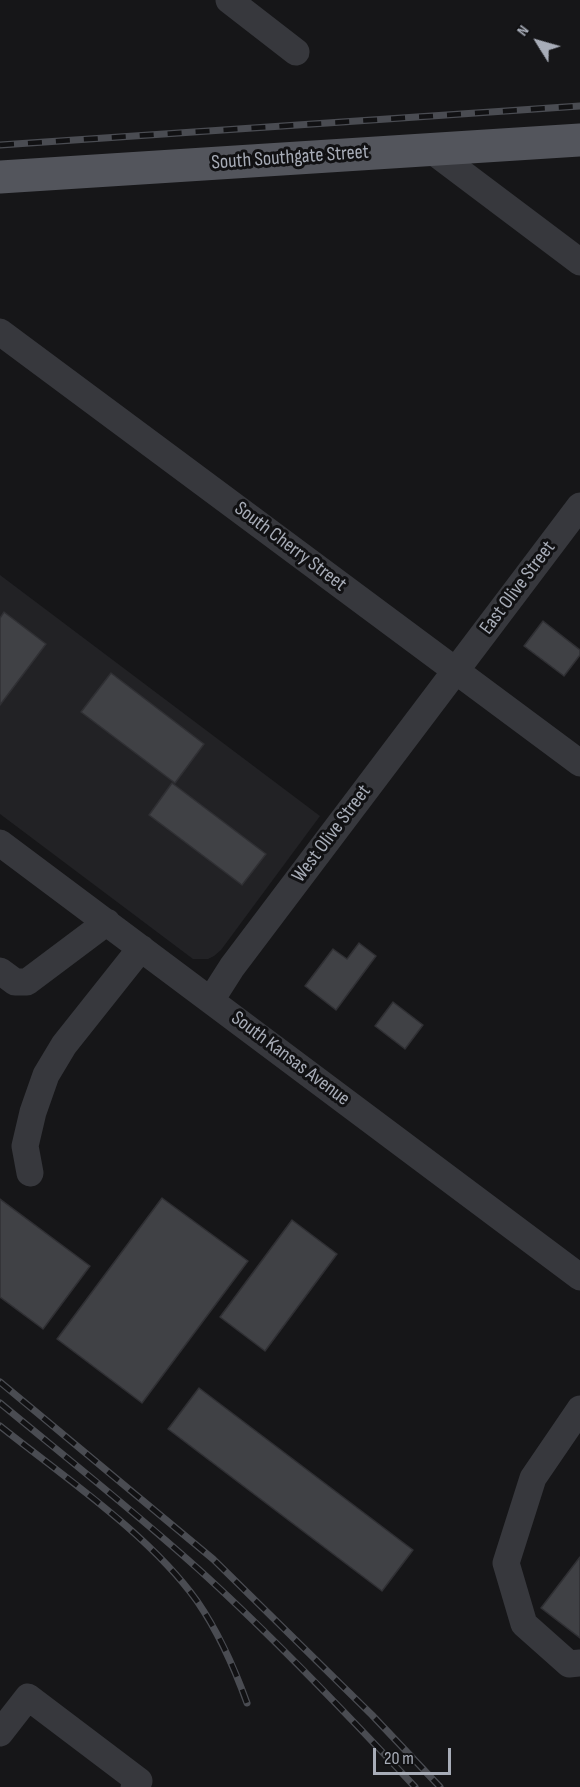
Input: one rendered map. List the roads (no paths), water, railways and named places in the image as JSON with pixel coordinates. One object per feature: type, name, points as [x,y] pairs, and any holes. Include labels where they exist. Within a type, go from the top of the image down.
[{"type":"main road","name":"South Southgate Street","points":[[0,177],[580,140]]},
{"type":"street","points":[[229,0],[296,52]]},
{"type":"street","points":[[429,149],[580,262]]},
{"type":"street","name":"South Cherry Street","points":[[0,332],[580,763]]},
{"type":"street","name":"East Olive Street","points":[[456,670],[580,506]]},
{"type":"street","name":"West Olive Street","points":[[211,1000],[232,967],[456,670]]},
{"type":"street","name":"South Kansas Avenue","points":[[0,843],[580,1277]]},
{"type":"street","points":[[0,971],[15,982],[27,982],[107,922]]},
{"type":"street","points":[[30,1173],[25,1146],[33,1112],[46,1075],[64,1045],[141,948]]},
{"type":"street","points":[[580,1409],[533,1478],[506,1563],[524,1624],[569,1664],[580,1663]]},
{"type":"street","points":[[0,1733],[28,1696],[140,1785]]},
{"type":"railway","points":[[0,145],[580,106]]},
{"type":"railway","points":[[0,1382],[213,1559],[372,1715],[440,1787]]},
{"type":"railway","points":[[0,1403],[206,1576],[313,1680],[415,1787]]},
{"type":"railway","points":[[0,1426],[131,1530],[178,1577],[212,1625],[247,1703]]}]
